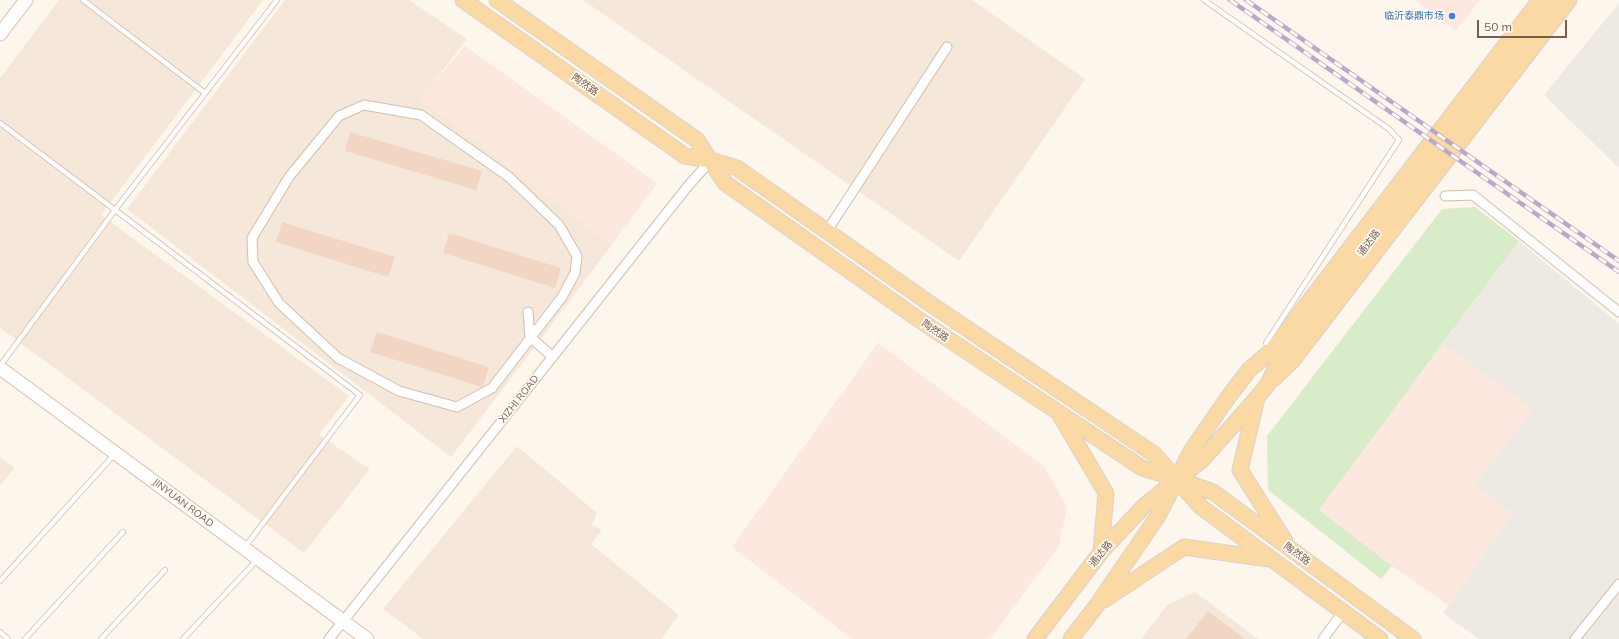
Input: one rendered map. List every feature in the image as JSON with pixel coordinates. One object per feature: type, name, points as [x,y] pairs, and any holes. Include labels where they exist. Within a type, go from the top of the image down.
[{"type":"main road","name":"陶然路","points":[[463,0],[685,156],[711,160],[737,168],[929,303],[1154,454],[1202,507],[1380,639]]},
{"type":"main road","name":"陶然路","points":[[497,0],[697,140],[725,183],[912,316],[1142,468],[1213,492],[1412,639]]},
{"type":"main road","points":[[1250,370],[1266,342],[1530,0]]},
{"type":"main road","name":"通达路","points":[[1071,639],[1097,605],[1158,516],[1191,451],[1229,396],[1250,370],[1272,350],[1540,0]]},
{"type":"main road","name":"通达路","points":[[1035,639],[1101,552],[1144,506],[1203,459],[1256,399],[1268,384],[1280,356],[1318,309],[1555,0]]},
{"type":"main road","points":[[1268,384],[1292,362],[1569,0]]},
{"type":"main road","points":[[1256,399],[1240,470],[1290,548]]},
{"type":"main road","points":[[1058,412],[1106,493],[1101,552]]},
{"type":"main road","points":[[1097,605],[1184,547],[1272,560]]},
{"type":"street","points":[[0,34],[26,0]]},
{"type":"street","points":[[827,231],[947,47]]},
{"type":"street","points":[[528,312],[530,338],[492,388],[457,407],[399,392],[338,358],[278,303],[254,262],[252,238],[289,177],[338,116],[364,105],[421,115],[509,177],[559,225],[577,256],[575,273],[562,297],[530,338]]},
{"type":"street","name":"XIZHI ROAD","points":[[329,639],[688,186],[711,160]]},
{"type":"street","points":[[1445,196],[1473,195],[1619,312]]},
{"type":"street","points":[[530,338],[553,357]]},
{"type":"street","name":"JINYUAN ROAD","points":[[0,367],[367,639]]},
{"type":"street","points":[[1575,639],[1619,584]]},
{"type":"street","points":[[1323,639],[1343,612]]},
{"type":"lane","points":[[83,0],[205,93]]},
{"type":"lane","points":[[0,367],[115,210],[277,0]]},
{"type":"lane","points":[[1204,0],[1390,129],[1399,140],[1266,342]]},
{"type":"lane","points":[[0,123],[360,395],[244,548]]},
{"type":"lane","points":[[0,581],[116,453]]},
{"type":"lane","points":[[25,639],[123,532]]},
{"type":"lane","points":[[183,639],[258,558]]},
{"type":"lane","points":[[101,639],[165,570]]},
{"type":"lane","points":[[0,632],[8,639]]},
{"type":"shaded area","points":[[59,0],[263,0],[101,215],[349,396],[319,435],[370,469],[304,553],[0,328],[0,78]]},
{"type":"shaded area","points":[[285,0],[409,0],[467,39],[421,99],[612,245],[451,457],[127,209]]},
{"type":"shaded area","points":[[583,0],[972,0],[1085,79],[959,261]]},
{"type":"shaded area","name":"临沂泰鼎市场","points":[[1415,0],[1480,0],[1456,31]]},
{"type":"shaded area","points":[[1619,3],[1619,168],[1544,95]]},
{"type":"shaded area","points":[[465,46],[657,183],[612,245],[420,99]]},
{"type":"shaded area","points":[[1519,241],[1619,324],[1619,639],[1479,639],[1443,613],[1512,514],[1475,485],[1532,409],[1443,344]]},
{"type":"shaded area","points":[[878,343],[1044,466],[1067,507],[1059,546],[990,639],[852,639],[732,547]]},
{"type":"shaded area","points":[[1443,344],[1532,409],[1475,485],[1512,514],[1448,605],[1392,566],[1319,510]]},
{"type":"shaded area","points":[[517,446],[597,513],[592,525],[602,530],[591,544],[679,615],[661,639],[423,639],[383,609]]},
{"type":"shaded area","points":[[0,457],[15,468],[0,485]]},
{"type":"shaded area","points":[[1195,592],[1258,639],[1141,639],[1167,605]]},
{"type":"green space","points":[[1475,207],[1519,241],[1319,510],[1392,566],[1381,579],[1268,490],[1267,436],[1442,209]]},
{"type":"building","points":[[350,132],[482,171],[476,190],[345,151]]},
{"type":"building","points":[[282,222],[395,257],[388,277],[276,242]]},
{"type":"building","points":[[449,233],[561,268],[555,288],[443,253]]},
{"type":"building","points":[[377,332],[489,367],[483,386],[482,387],[370,352]]},
{"type":"building","points":[[1208,611],[1245,639],[1186,639]]},
{"type":"railway","points":[[1230,0],[1619,272]]},
{"type":"railway","points":[[1246,0],[1619,261]]},
{"type":"place","name":"临沂泰鼎市场","points":[[1452,16]]}]
